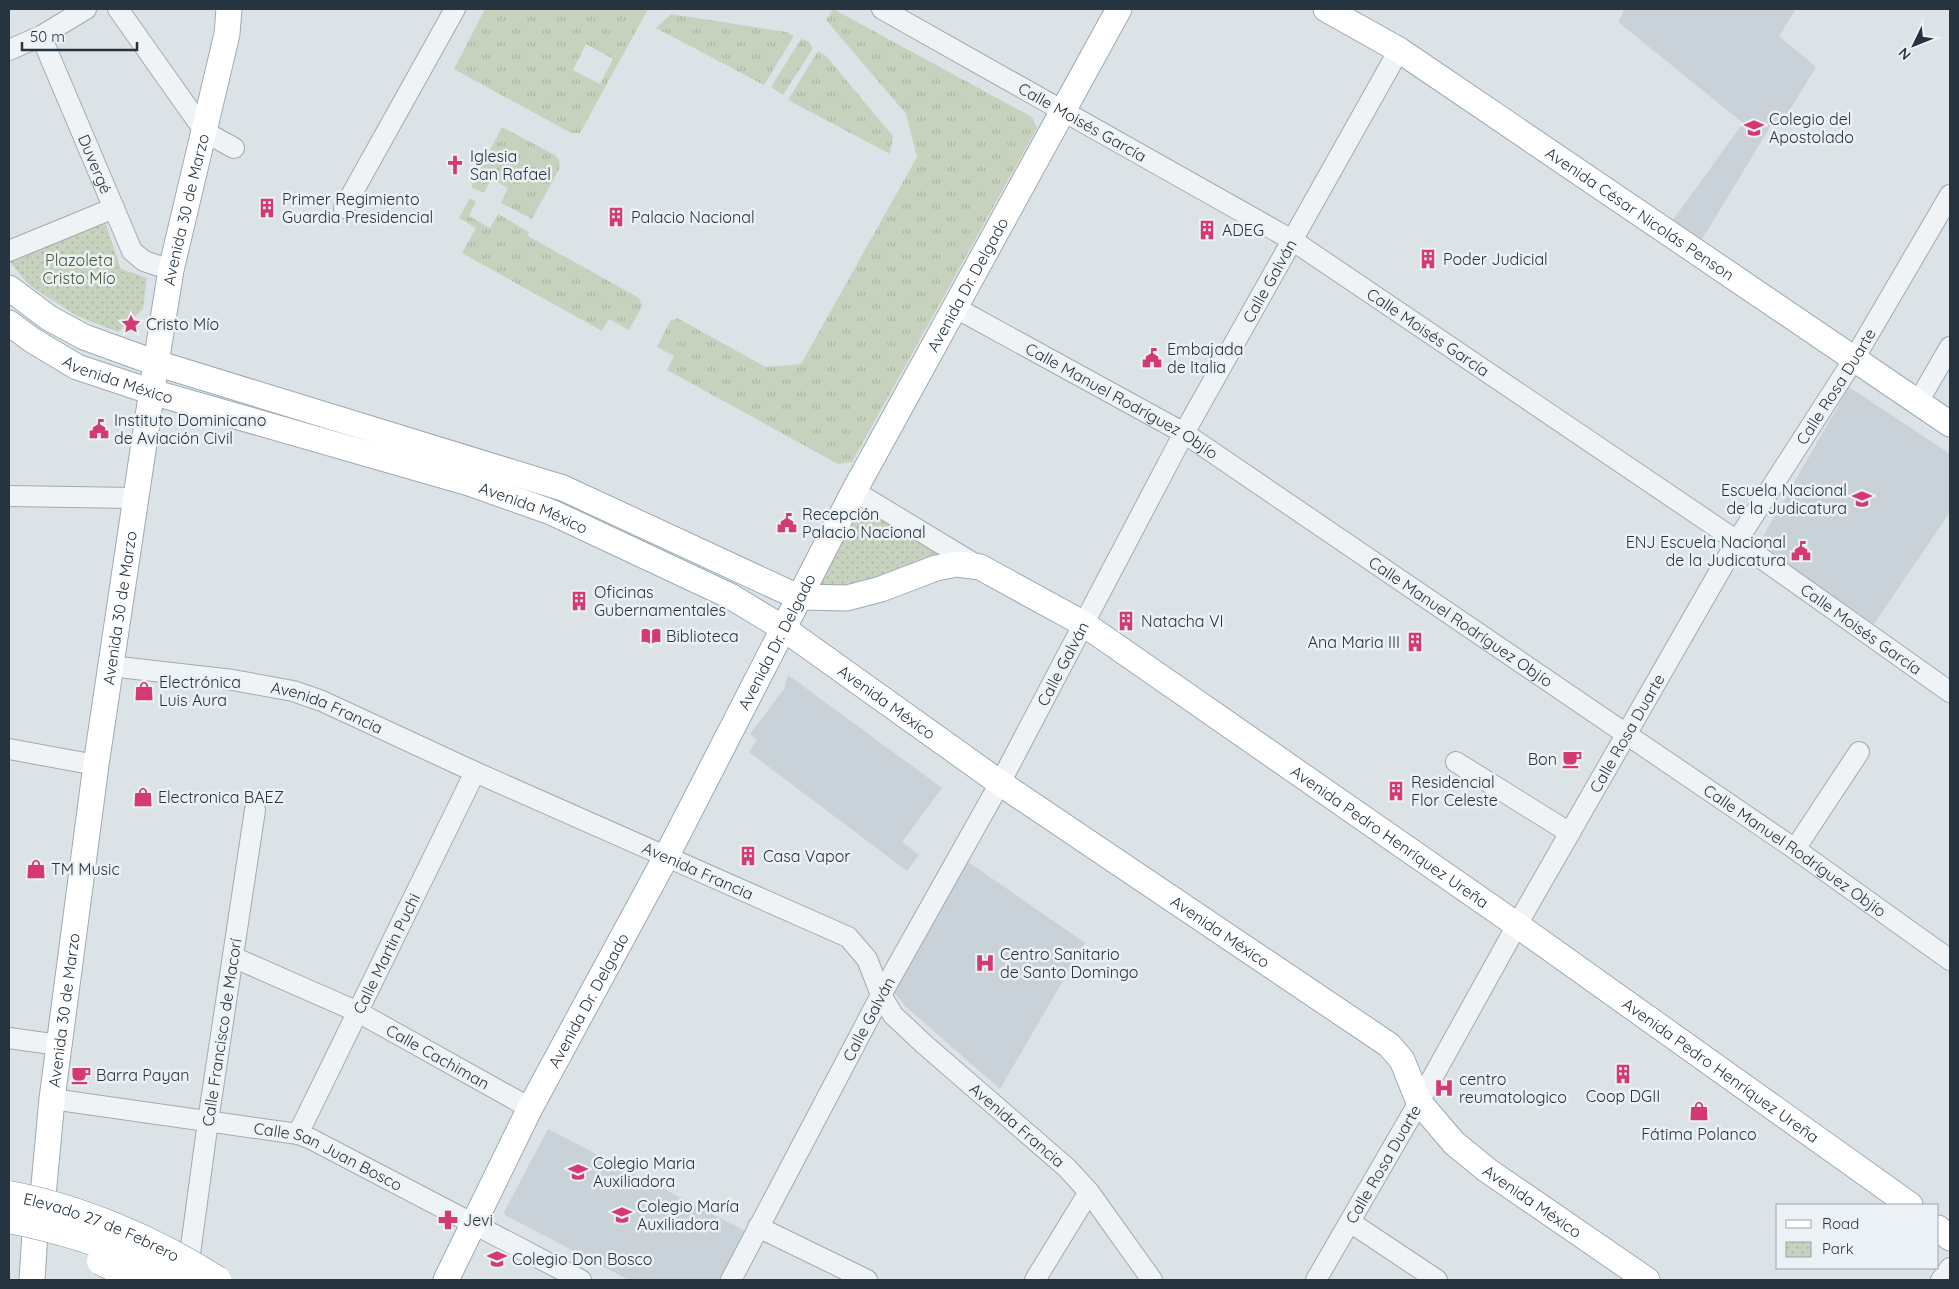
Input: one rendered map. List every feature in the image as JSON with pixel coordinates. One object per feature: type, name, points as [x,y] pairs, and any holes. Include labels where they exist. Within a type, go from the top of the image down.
[{"type":"highway","name":"Elevado 27 de Febrero","points":[[9,1195],[28,1198],[128,1233],[167,1250],[217,1280]]},
{"type":"highway","name":"Elevado 27 de Febrero","points":[[9,1219],[41,1217],[158,1267],[180,1280]]},
{"type":"highway","points":[[41,1217],[66,1243],[139,1280]]},
{"type":"main road","name":"Avenida 30 de Marzo","points":[[32,1280],[41,1217],[59,1045],[134,498],[171,270],[227,34],[229,9]]},
{"type":"main road","name":"Avenida Dr. Delgado","points":[[446,1280],[530,1108],[666,857],[854,491],[1119,9]]},
{"type":"main road","name":"Avenida César Nicolás Penson","points":[[1326,9],[1398,50],[1950,424]]},
{"type":"main road","name":"Avenida México","points":[[9,288],[49,318],[84,337],[156,363],[562,488],[798,597],[847,598],[881,589],[936,568],[957,564],[980,567]]},
{"type":"main road","name":"Avenida México","points":[[9,323],[32,340],[77,367],[152,392],[469,483],[551,512],[730,596],[783,628],[1000,783],[1389,1045],[1402,1060],[1419,1102],[1454,1144],[1487,1170],[1647,1280]]},
{"type":"main road","name":"Avenida Pedro Henríquez Ureña","points":[[980,567],[1084,624],[1516,925],[1909,1204]]},
{"type":"main road","points":[[9,1190],[41,1217],[90,1252],[157,1280]]},
{"type":"main road","points":[[9,1230],[41,1217],[117,1220],[190,1254],[230,1280]]},
{"type":"main road","points":[[1939,1229],[1950,1238]]},
{"type":"street","points":[[9,49],[41,36],[86,9]]},
{"type":"street","points":[[118,9],[205,132],[234,148]]},
{"type":"street","points":[[344,208],[455,9]]},
{"type":"street","name":"Calle Moisés García","points":[[882,9],[1292,240],[1737,541],[1950,692]]},
{"type":"street","name":"Duvergé","points":[[41,36],[132,251],[144,261],[171,270]]},
{"type":"street","name":"Calle Galván","points":[[731,1280],[881,995],[1000,783],[1184,433],[1398,50]]},
{"type":"street","name":"Calle Rosa Duarte","points":[[1316,1280],[1419,1102],[1516,925],[1737,541],[1854,359],[1950,196]]},
{"type":"street","points":[[9,251],[114,208]]},
{"type":"street","name":"Calle Manuel Rodríguez Objío","points":[[956,308],[1184,433],[1795,849],[1950,960]]},
{"type":"street","points":[[1918,402],[1950,347]]},
{"type":"street","name":"Avenida Pedro Henríquez Ureña","points":[[854,491],[980,567]]},
{"type":"street","points":[[9,496],[134,498]]},
{"type":"street","name":"Avenida Francia","points":[[110,666],[233,680],[293,691],[322,701],[475,772],[848,937],[867,959],[881,995],[893,1015],[1067,1168],[1089,1192],[1152,1280]]},
{"type":"street","points":[[9,749],[96,765]]},
{"type":"street","points":[[1795,849],[1859,752]]},
{"type":"street","points":[[1456,762],[1570,833]]},
{"type":"street","name":"Calle Martin Puchi","points":[[298,1134],[475,772]]},
{"type":"street","name":"Calle Francisco de Macorí","points":[[190,1254],[255,810]]},
{"type":"street","name":"Calle Cachiman","points":[[234,957],[358,1012],[530,1108]]},
{"type":"street","points":[[9,1038],[59,1045]]},
{"type":"street","name":"Calle San Juan Bosco","points":[[52,1099],[298,1134],[311,1139],[580,1280]]},
{"type":"street","points":[[1035,1280],[1089,1192]]},
{"type":"street","points":[[1350,1222],[1437,1280]]},
{"type":"street","points":[[758,1227],[867,1280]]},
{"type":"street","points":[[1941,1280],[1950,1268]]},
{"type":"shaded area","name":"Colegio del Apostolado","points":[[1625,9],[1796,9],[1779,36],[1816,67],[1781,124],[1772,121],[1695,251],[1665,231],[1743,123],[1618,22]]},
{"type":"shaded area","points":[[1849,387],[1950,454],[1950,512],[1874,624],[1758,545]]},
{"type":"shaded area","points":[[788,675],[942,788],[902,842],[919,855],[907,871],[749,752],[757,740],[750,734],[784,689]]},
{"type":"shaded area","name":"Centro Sanitario de Santo Domingo","points":[[957,854],[1085,943],[1000,1089],[905,1006],[886,982]]},
{"type":"shaded area","name":"Colegio Maria Auxiliadora","points":[[548,1129],[745,1231],[721,1280],[629,1280],[503,1214]]},
{"type":"green space","points":[[485,9],[648,9],[580,133],[571,133],[454,69]],"holes":[[[586,44],[613,59],[600,84],[573,70]]]},
{"type":"green space","points":[[833,9],[1032,117],[1037,128],[852,462],[838,464],[667,370],[674,356],[657,347],[670,321],[677,318],[766,367],[801,364],[917,157],[906,114],[826,20]]},
{"type":"green space","points":[[671,14],[786,32],[794,36],[764,85],[656,28]]},
{"type":"green space","points":[[801,39],[808,41],[813,48],[783,95],[771,87]]},
{"type":"green space","points":[[818,51],[826,56],[893,136],[890,154],[788,100]]},
{"type":"green space","points":[[502,127],[555,155],[559,160],[560,167],[532,219],[501,203],[508,188],[491,179],[484,193],[471,187]]},
{"type":"green space","points":[[470,198],[476,202],[469,216],[490,228],[498,214],[529,232],[528,236],[639,298],[642,306],[629,330],[609,319],[602,331],[462,253],[476,228],[459,218]]},
{"type":"green space","name":"Plazoleta Cristo Mío","points":[[102,213],[121,269],[147,278],[143,309],[118,332],[77,316],[29,285],[9,261]]},
{"type":"green space","points":[[854,497],[954,556],[868,588],[806,590]]},
{"type":"place","name":"Colegio del Apostolado","points":[[1754,128]]},
{"type":"place","name":"Iglesia San Rafael","points":[[455,165]]},
{"type":"place","name":"Primer Regimiento Guardia Presidencial","points":[[267,208]]},
{"type":"place","name":"Palacio Nacional","points":[[616,217]]},
{"type":"place","name":"ADEG","points":[[1207,230]]},
{"type":"place","name":"Poder Judicial","points":[[1428,259]]},
{"type":"place","name":"Cristo Mío","points":[[131,324]]},
{"type":"place","name":"Embajada de Italia","points":[[1152,358]]},
{"type":"place","name":"Instituto Dominicano de Aviación Civil","points":[[99,429]]},
{"type":"place","name":"Escuela Nacional de la Judicatura","points":[[1862,499]]},
{"type":"place","name":"Recepción Palacio Nacional","points":[[787,523]]},
{"type":"place","name":"ENJ Escuela Nacional de la Judicatura","points":[[1801,551]]},
{"type":"place","name":"Oficinas Gubernamentales","points":[[579,601]]},
{"type":"place","name":"Natacha VI","points":[[1126,621]]},
{"type":"place","name":"Biblioteca","points":[[651,636]]},
{"type":"place","name":"Ana Maria III","points":[[1415,642]]},
{"type":"place","name":"Electrónica Luis Aura","points":[[144,691]]},
{"type":"place","name":"Bon","points":[[1572,759]]},
{"type":"place","name":"Residencial Flor Celeste","points":[[1396,791]]},
{"type":"place","name":"Electronica BAEZ","points":[[143,797]]},
{"type":"place","name":"Casa Vapor","points":[[748,856]]},
{"type":"place","name":"TM Music","points":[[36,869]]},
{"type":"place","name":"Centro Sanitario de Santo Domingo","points":[[985,963]]},
{"type":"place","name":"Coop DGII","points":[[1623,1074]]},
{"type":"place","name":"Barra Payan","points":[[81,1075]]},
{"type":"place","name":"centro reumatologico","points":[[1444,1088]]},
{"type":"place","name":"Fátima Polanco","points":[[1699,1111]]},
{"type":"place","name":"Colegio Maria Auxiliadora","points":[[578,1172]]},
{"type":"place","name":"Colegio María Auxiliadora","points":[[622,1215]]},
{"type":"place","name":"Jevi","points":[[448,1220]]},
{"type":"place","name":"Colegio Don Bosco","points":[[497,1259]]}]
